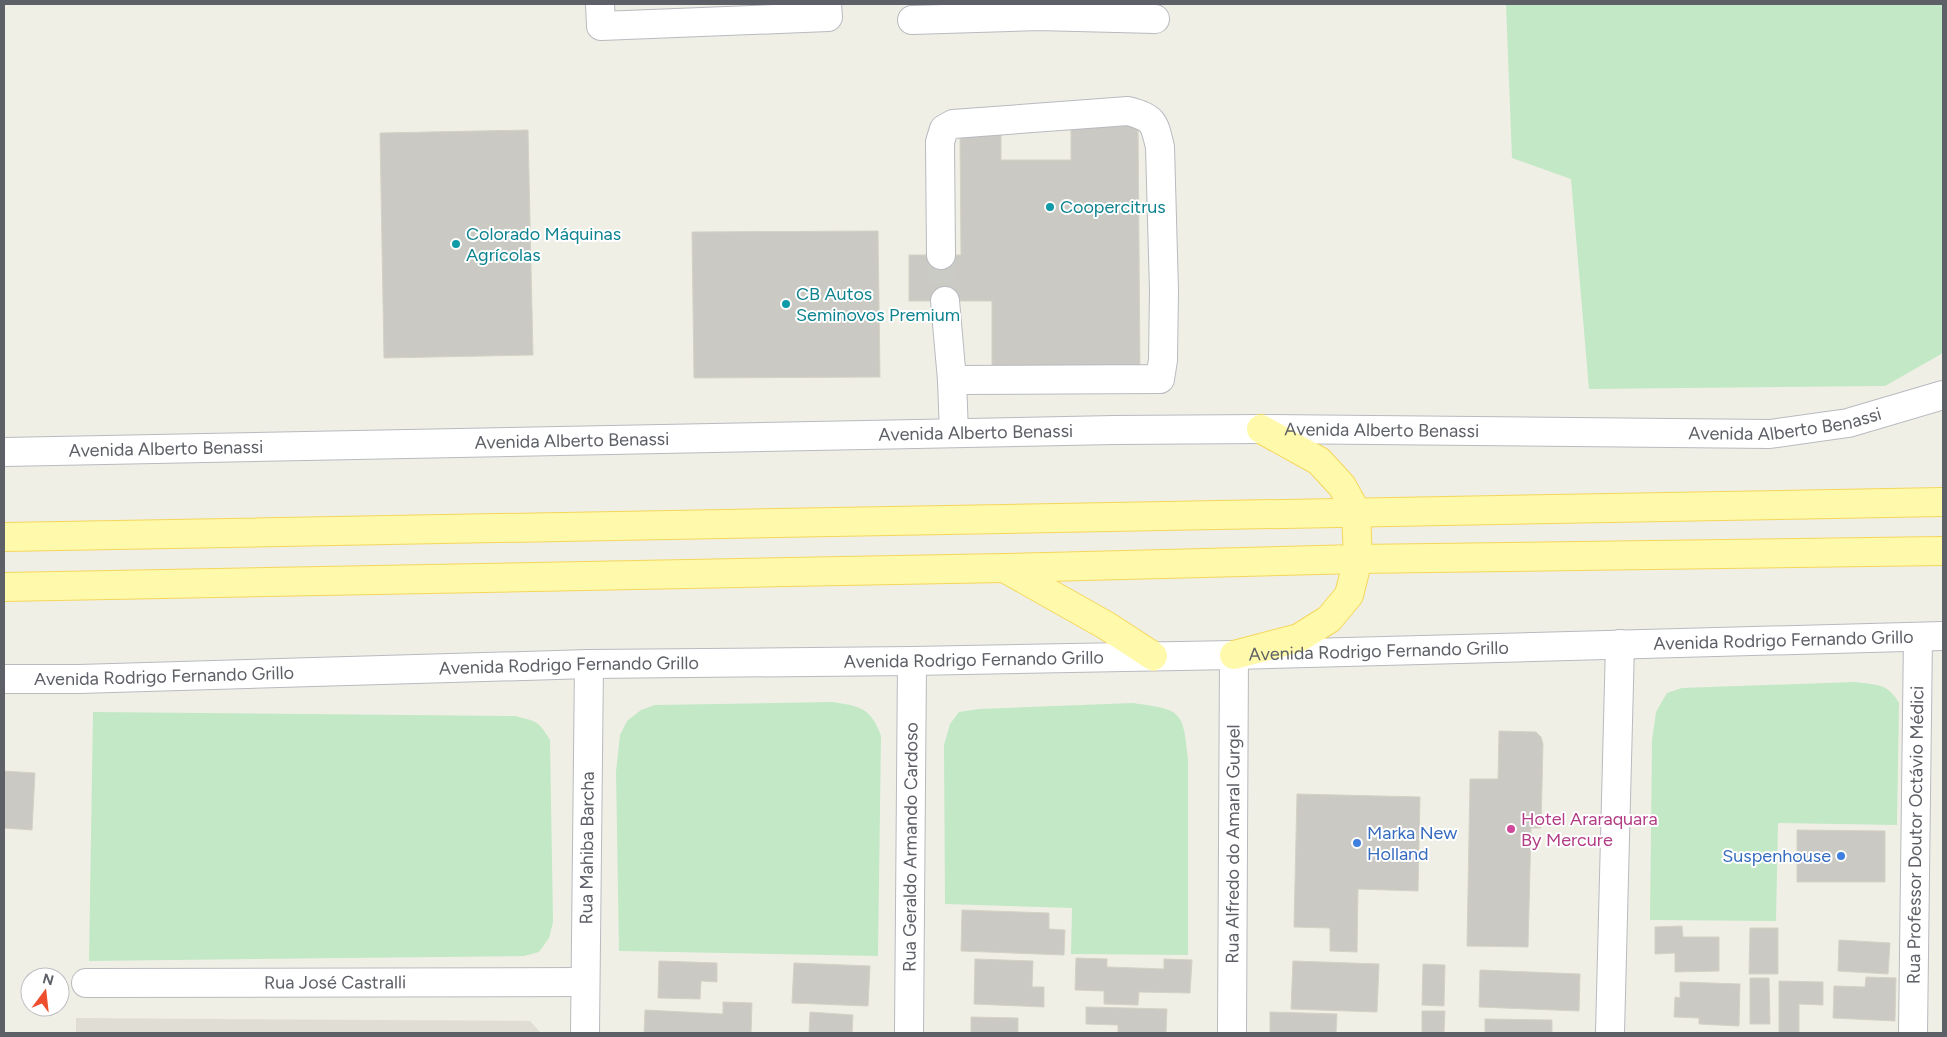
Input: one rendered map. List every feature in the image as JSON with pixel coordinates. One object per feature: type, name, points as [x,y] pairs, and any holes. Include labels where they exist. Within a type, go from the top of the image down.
[{"type":"main road","points":[[1234,655],[1299,638],[1329,619],[1349,595],[1358,559],[1356,511],[1342,486],[1319,461],[1261,429]]},
{"type":"main road","points":[[4,537],[1356,511],[1943,502]]},
{"type":"main road","points":[[4,587],[1004,568],[1358,559],[1943,551]]},
{"type":"main road","points":[[1004,568],[1107,626],[1153,656]]},
{"type":"street","points":[[600,4],[601,26],[828,17],[828,4]]},
{"type":"street","points":[[912,20],[1038,10],[1155,20]]},
{"type":"street","points":[[941,255],[940,142],[944,129],[953,124],[1128,112],[1146,116],[1156,126],[1160,147],[1164,291],[1163,360],[1160,380],[952,380]]},
{"type":"street","points":[[945,301],[952,380],[954,433]]},
{"type":"street","name":"Avenida Alberto Benassi","points":[[4,452],[954,433],[1261,429],[1770,434],[1848,422],[1943,395]]},
{"type":"street","name":"Avenida Rodrigo Fernando Grillo","points":[[4,679],[98,679],[588,664],[912,661],[1234,655],[1930,636]]},
{"type":"street","name":"Rua Professor Doutor Octávio Médici","points":[[1913,1033],[1930,636]]},
{"type":"street","points":[[1610,1033],[1620,644]]},
{"type":"street","name":"Rua Alfredo do Amaral Gurgel","points":[[1232,1033],[1234,655]]},
{"type":"street","name":"Rua Geraldo Armando Cardoso","points":[[909,1033],[912,661]]},
{"type":"street","name":"Rua Mahiba Barcha","points":[[585,1033],[588,664]]},
{"type":"street","name":"Rua José Castralli","points":[[86,983],[584,982]]},
{"type":"shaded area","points":[[76,1018],[530,1021],[541,1033],[76,1033]]},
{"type":"green space","points":[[1506,4],[1943,4],[1943,353],[1885,386],[1589,389],[1571,179],[1512,158]]},
{"type":"green space","points":[[1855,682],[1886,688],[1895,696],[1899,703],[1897,825],[1778,823],[1776,921],[1650,920],[1652,741],[1656,712],[1667,693],[1682,688]]},
{"type":"green space","points":[[832,702],[850,705],[863,710],[873,719],[881,736],[878,956],[619,951],[616,772],[620,735],[627,721],[641,710],[655,705]]},
{"type":"green space","points":[[1133,703],[1171,711],[1177,715],[1184,731],[1188,759],[1188,955],[1071,954],[1072,908],[945,904],[944,745],[950,724],[959,712],[979,709]]},
{"type":"green space","points":[[93,712],[515,716],[532,721],[540,725],[550,740],[553,922],[549,938],[539,952],[524,956],[89,961]]},
{"type":"building","name":"Coopercitrus","points":[[1071,121],[1138,121],[1140,370],[992,371],[992,301],[909,301],[909,255],[961,255],[960,135],[1001,135],[1001,160],[1071,160]]},
{"type":"building","name":"Colorado Máquinas Agrícolas","points":[[528,130],[533,355],[384,358],[380,133]]},
{"type":"building","name":"CB Autos Seminovos Premium","points":[[878,231],[880,377],[694,378],[692,232]]},
{"type":"building","points":[[1499,731],[1536,732],[1541,737],[1543,744],[1541,828],[1531,828],[1528,947],[1467,946],[1470,779],[1498,779]]},
{"type":"building","points":[[4,771],[35,773],[32,830],[4,828]]},
{"type":"building","name":"Marka New Holland","points":[[1297,794],[1420,797],[1418,891],[1358,889],[1357,952],[1330,951],[1330,928],[1294,927]]},
{"type":"building","name":"Suspenhouse","points":[[1797,830],[1885,831],[1885,882],[1797,882]]},
{"type":"building","points":[[962,910],[1049,913],[1049,929],[1065,930],[1064,955],[961,951]]},
{"type":"building","points":[[1682,926],[1683,937],[1719,937],[1719,971],[1675,972],[1675,953],[1655,954],[1655,927]]},
{"type":"building","points":[[1750,928],[1778,928],[1778,974],[1749,974]]},
{"type":"building","points":[[1839,940],[1890,943],[1888,974],[1838,971]]},
{"type":"building","points":[[1076,958],[1107,959],[1107,967],[1164,969],[1164,959],[1192,960],[1190,993],[1139,992],[1138,1005],[1104,1004],[1104,991],[1075,990]]},
{"type":"building","points":[[975,959],[1033,961],[1032,987],[1044,987],[1044,1007],[974,1004]]},
{"type":"building","points":[[659,961],[717,963],[717,982],[701,981],[700,999],[658,998]]},
{"type":"building","points":[[1293,961],[1379,964],[1377,1012],[1291,1009]]},
{"type":"building","points":[[794,963],[870,966],[868,1006],[792,1003]]},
{"type":"building","points":[[1423,964],[1445,965],[1444,1006],[1422,1005]]},
{"type":"building","points":[[1480,970],[1580,974],[1579,1011],[1479,1007]]},
{"type":"building","points":[[1866,977],[1896,978],[1895,1021],[1833,1018],[1834,986],[1865,987]]},
{"type":"building","points":[[1750,978],[1769,978],[1770,1024],[1750,1024]]},
{"type":"building","points":[[1779,981],[1823,982],[1823,1005],[1799,1004],[1799,1033],[1779,1033]]},
{"type":"building","points":[[1680,982],[1740,984],[1739,1026],[1699,1024],[1699,1018],[1674,1017],[1675,997],[1680,998]]},
{"type":"building","points":[[723,1002],[752,1003],[751,1033],[644,1033],[645,1010],[723,1014]]},
{"type":"building","points":[[1086,1007],[1167,1009],[1166,1033],[1118,1033],[1118,1025],[1086,1024]]},
{"type":"building","points":[[1422,1011],[1445,1011],[1444,1033],[1422,1033]]},
{"type":"building","points":[[810,1012],[853,1015],[852,1033],[809,1033]]},
{"type":"building","points":[[1270,1012],[1337,1014],[1336,1033],[1270,1033]]},
{"type":"building","points":[[971,1017],[1018,1018],[1018,1033],[971,1033]]},
{"type":"building","points":[[1485,1019],[1552,1020],[1552,1033],[1485,1033]]},
{"type":"tunnel","points":[[941,255],[945,301]]},
{"type":"place","name":"Coopercitrus","points":[[1050,207]]},
{"type":"place","name":"Colorado Máquinas Agrícolas","points":[[456,244]]},
{"type":"place","name":"CB Autos Seminovos Premium","points":[[786,304]]},
{"type":"place","name":"Hotel Araraquara By Mercure","points":[[1511,829]]},
{"type":"place","name":"Marka New Holland","points":[[1357,843]]},
{"type":"place","name":"Suspenhouse","points":[[1841,856]]}]
